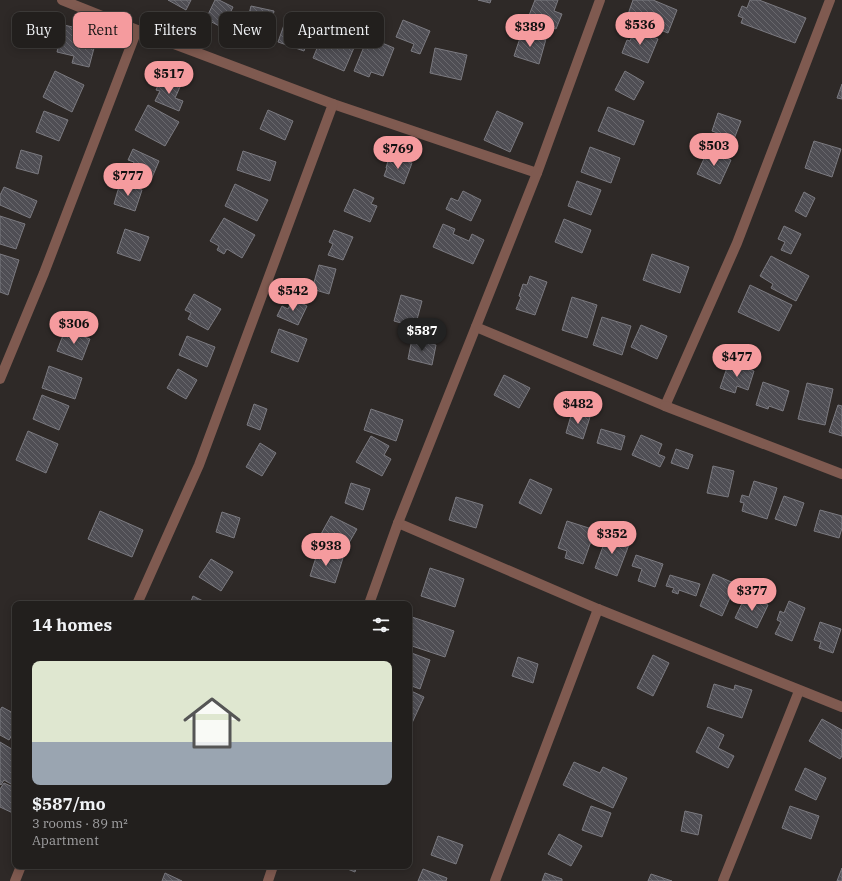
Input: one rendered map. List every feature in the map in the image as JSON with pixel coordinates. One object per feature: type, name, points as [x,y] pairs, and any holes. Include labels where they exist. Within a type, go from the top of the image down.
[{"type":"street","points":[[62,0],[333,104],[537,172]]},
{"type":"street","points":[[369,601],[398,523],[537,172],[600,0]]},
{"type":"street","points":[[666,406],[737,244],[830,0]]},
{"type":"street","points":[[0,380],[44,273],[137,30]]},
{"type":"street","points":[[138,601],[199,465],[333,104]]},
{"type":"street","points":[[476,327],[666,406],[842,474]]},
{"type":"street","points":[[398,523],[598,609],[842,707]]},
{"type":"street","points":[[494,881],[598,609]]},
{"type":"street","points":[[723,881],[799,691]]},
{"type":"street","points":[[15,881],[20,869]]},
{"type":"street","points":[[268,881],[272,869]]},
{"type":"building","points":[[168,0],[191,0],[186,10]]},
{"type":"building","points":[[215,0],[219,0],[233,7],[231,12],[219,12],[219,26],[211,22],[211,12],[209,12]]},
{"type":"building","points":[[478,0],[491,0],[490,3]]},
{"type":"building","points":[[535,0],[558,0],[554,11],[562,14],[556,29],[528,18]]},
{"type":"building","points":[[633,0],[653,0],[677,10],[668,33],[627,17]]},
{"type":"building","points":[[750,0],[759,0],[806,18],[795,43],[741,23],[743,18],[738,16],[742,6],[747,8]]},
{"type":"building","points":[[251,6],[274,11],[274,12],[250,12]]},
{"type":"building","points":[[403,20],[430,31],[420,54],[411,51],[414,44],[396,37]]},
{"type":"building","points":[[65,25],[73,27],[73,48],[94,48],[89,67],[72,63],[74,56],[57,52],[58,48],[65,48]]},
{"type":"building","points":[[284,25],[284,44],[278,42]]},
{"type":"building","points":[[635,29],[658,39],[648,63],[622,53],[627,40],[630,41]]},
{"type":"building","points":[[522,32],[546,39],[539,64],[514,56]]},
{"type":"building","points":[[384,44],[394,48],[383,76],[371,72],[369,77],[354,71],[363,48],[384,48]]},
{"type":"building","points":[[295,48],[305,48],[304,51]]},
{"type":"building","points":[[317,48],[354,48],[344,71],[313,58]]},
{"type":"building","points":[[435,48],[467,55],[461,80],[430,73]]},
{"type":"building","points":[[55,71],[84,85],[72,112],[43,97]]},
{"type":"building","points":[[625,71],[644,82],[634,100],[615,90]]},
{"type":"building","points":[[161,78],[180,87],[175,98],[183,101],[179,111],[155,101],[160,91],[156,90]]},
{"type":"building","points":[[842,84],[842,99],[837,98]]},
{"type":"building","points":[[148,105],[179,122],[165,146],[135,130]]},
{"type":"building","points":[[608,107],[644,121],[634,145],[598,131]]},
{"type":"building","points":[[268,110],[293,121],[285,140],[260,129]]},
{"type":"building","points":[[44,111],[68,120],[59,141],[36,132]]},
{"type":"building","points":[[497,111],[523,123],[510,152],[484,140]]},
{"type":"building","points":[[718,113],[741,121],[734,139],[712,131]]},
{"type":"building","points":[[814,141],[841,149],[832,177],[805,168]]},
{"type":"building","points":[[590,147],[620,158],[611,183],[581,172]]},
{"type":"building","points":[[133,149],[159,161],[151,180],[130,170],[134,162],[128,160]]},
{"type":"building","points":[[21,150],[42,156],[38,174],[16,168]]},
{"type":"building","points":[[708,150],[731,160],[720,184],[697,174]]},
{"type":"building","points":[[243,151],[276,162],[270,181],[237,170]]},
{"type":"building","points":[[393,156],[412,163],[404,184],[384,176],[388,161],[391,162]]},
{"type":"building","points":[[577,181],[601,190],[591,215],[568,206]]},
{"type":"building","points":[[120,183],[142,190],[135,211],[114,204]]},
{"type":"building","points":[[235,184],[268,200],[257,221],[225,206]]},
{"type":"building","points":[[4,187],[37,201],[30,218],[0,205],[0,195]]},
{"type":"building","points":[[354,189],[374,198],[371,204],[377,206],[370,222],[344,211]]},
{"type":"building","points":[[463,191],[481,200],[471,221],[446,209],[451,198],[458,201]]},
{"type":"building","points":[[804,192],[815,198],[806,217],[795,211]]},
{"type":"building","points":[[0,216],[25,224],[16,249],[0,244]]},
{"type":"building","points":[[224,218],[255,235],[242,258],[227,249],[224,254],[217,250],[219,246],[210,241]]},
{"type":"building","points":[[564,219],[591,230],[582,253],[555,242]]},
{"type":"building","points":[[443,224],[455,229],[453,234],[469,241],[472,234],[484,240],[473,264],[433,247]]},
{"type":"building","points":[[784,226],[801,234],[791,254],[781,250],[785,242],[778,239]]},
{"type":"building","points":[[125,229],[149,237],[140,261],[117,253]]},
{"type":"building","points":[[334,230],[353,237],[343,260],[328,255],[333,244],[329,242]]},
{"type":"building","points":[[0,254],[19,260],[8,295],[0,292]]},
{"type":"building","points":[[652,254],[689,267],[680,293],[643,280]]},
{"type":"building","points":[[771,256],[809,276],[796,301],[771,288],[773,284],[760,276]]},
{"type":"building","points":[[319,265],[336,269],[329,294],[312,289]]},
{"type":"building","points":[[530,276],[547,282],[535,315],[516,309],[521,297],[519,296],[523,284],[527,285]]},
{"type":"building","points":[[750,285],[792,305],[779,331],[738,312]]},
{"type":"building","points":[[194,294],[221,309],[208,330],[188,319],[191,313],[185,310]]},
{"type":"building","points":[[401,295],[422,301],[415,327],[394,321]]},
{"type":"building","points":[[572,297],[597,305],[587,338],[562,330]]},
{"type":"building","points":[[293,299],[307,306],[298,325],[277,316],[282,306],[288,309]]},
{"type":"building","points":[[602,317],[631,326],[622,355],[593,345]]},
{"type":"building","points":[[641,325],[667,336],[657,359],[631,347]]},
{"type":"building","points":[[279,329],[307,339],[298,362],[271,352]]},
{"type":"building","points":[[65,330],[90,339],[82,360],[57,351]]},
{"type":"building","points":[[187,336],[215,347],[207,367],[179,355]]},
{"type":"building","points":[[412,339],[436,345],[432,365],[408,359]]},
{"type":"building","points":[[729,362],[754,371],[748,390],[737,386],[735,393],[720,388]]},
{"type":"building","points":[[49,366],[82,378],[75,399],[42,388]]},
{"type":"building","points":[[178,369],[197,380],[186,399],[167,388]]},
{"type":"building","points":[[504,375],[530,388],[519,408],[494,395]]},
{"type":"building","points":[[763,382],[789,391],[783,411],[769,406],[768,409],[756,405]]},
{"type":"building","points":[[807,383],[833,389],[825,425],[798,419]]},
{"type":"building","points":[[42,395],[69,406],[59,430],[33,419]]},
{"type":"building","points":[[254,404],[267,409],[260,430],[247,425]]},
{"type":"building","points":[[838,405],[842,406],[842,436],[829,432]]},
{"type":"building","points":[[371,409],[403,420],[396,441],[364,430]]},
{"type":"building","points":[[572,412],[590,417],[583,439],[566,433]]},
{"type":"building","points":[[601,429],[625,436],[621,450],[597,443]]},
{"type":"building","points":[[28,431],[58,444],[46,473],[16,460]]},
{"type":"building","points":[[641,435],[662,444],[658,454],[665,457],[660,467],[632,455]]},
{"type":"building","points":[[371,436],[389,446],[384,455],[391,459],[382,476],[356,462]]},
{"type":"building","points":[[260,443],[276,453],[262,476],[246,467]]},
{"type":"building","points":[[676,449],[693,455],[688,469],[671,463]]},
{"type":"building","points":[[713,466],[734,471],[728,497],[707,493]]},
{"type":"building","points":[[530,479],[552,489],[541,514],[519,503]]},
{"type":"building","points":[[754,481],[777,488],[767,519],[742,511],[744,503],[740,502],[742,495],[749,497]]},
{"type":"building","points":[[351,483],[370,489],[363,510],[345,503]]},
{"type":"building","points":[[784,496],[804,503],[796,526],[775,519]]},
{"type":"building","points":[[456,497],[483,505],[476,528],[449,520]]},
{"type":"building","points":[[820,510],[842,516],[842,528],[839,538],[814,531]]},
{"type":"building","points":[[100,511],[143,530],[132,557],[88,539]]},
{"type":"building","points":[[222,512],[240,518],[234,538],[216,532]]},
{"type":"building","points":[[331,516],[357,529],[346,548],[321,534]]},
{"type":"building","points":[[567,521],[595,530],[583,564],[565,558],[567,551],[558,548]]},
{"type":"building","points":[[608,533],[630,542],[617,576],[595,568]]},
{"type":"building","points":[[318,551],[343,558],[335,583],[310,576]]},
{"type":"building","points":[[636,555],[663,564],[655,587],[638,581],[642,569],[632,566]]},
{"type":"building","points":[[211,559],[233,572],[221,591],[199,577]]},
{"type":"building","points":[[430,568],[464,579],[455,607],[421,596]]},
{"type":"building","points":[[713,574],[736,584],[722,616],[700,606]]},
{"type":"building","points":[[670,575],[700,584],[696,596],[679,590],[678,594],[672,592],[674,588],[666,586]]},
{"type":"building","points":[[746,595],[768,605],[757,628],[735,618]]},
{"type":"building","points":[[193,596],[203,601],[191,601]]},
{"type":"building","points":[[789,601],[805,608],[792,641],[775,634],[781,622],[777,620],[780,611],[784,613]]},
{"type":"building","points":[[412,617],[454,631],[445,657],[412,646]]},
{"type":"building","points":[[820,622],[841,629],[833,653],[819,648],[821,642],[814,640]]},
{"type":"building","points":[[412,653],[430,660],[420,689],[412,686]]},
{"type":"building","points":[[653,655],[669,663],[653,696],[637,688]]},
{"type":"building","points":[[518,657],[538,664],[533,683],[512,676]]},
{"type":"building","points":[[714,684],[734,690],[735,685],[752,690],[742,718],[707,707]]},
{"type":"building","points":[[412,691],[424,697],[412,723]]},
{"type":"building","points":[[2,707],[12,712],[12,735],[9,740],[0,735],[0,710]]},
{"type":"building","points":[[822,719],[842,730],[842,756],[840,759],[809,741]]},
{"type":"building","points":[[708,727],[724,735],[718,748],[734,756],[728,768],[696,752]]},
{"type":"building","points":[[0,742],[12,749],[12,782],[11,784],[4,780],[1,785]]},
{"type":"building","points":[[574,762],[600,773],[603,767],[627,778],[613,808],[563,785]]},
{"type":"building","points":[[805,768],[826,778],[816,800],[795,790]]},
{"type":"building","points":[[4,783],[12,787],[12,813],[0,807],[0,789]]},
{"type":"building","points":[[591,806],[611,813],[602,837],[582,830]]},
{"type":"building","points":[[790,806],[819,816],[811,839],[782,828]]},
{"type":"building","points":[[685,811],[702,815],[698,835],[681,831]]},
{"type":"building","points":[[559,834],[582,846],[571,866],[548,854]]},
{"type":"building","points":[[438,836],[463,845],[456,864],[431,855]]},
{"type":"building","points":[[842,868],[842,881],[837,881]]},
{"type":"building","points":[[348,869],[356,869],[355,872]]},
{"type":"building","points":[[423,869],[447,878],[446,881],[418,881]]},
{"type":"building","points":[[165,873],[182,881],[162,881]]},
{"type":"building","points":[[545,873],[562,879],[562,881],[542,881]]},
{"type":"building","points":[[651,874],[672,881],[648,881]]}]
